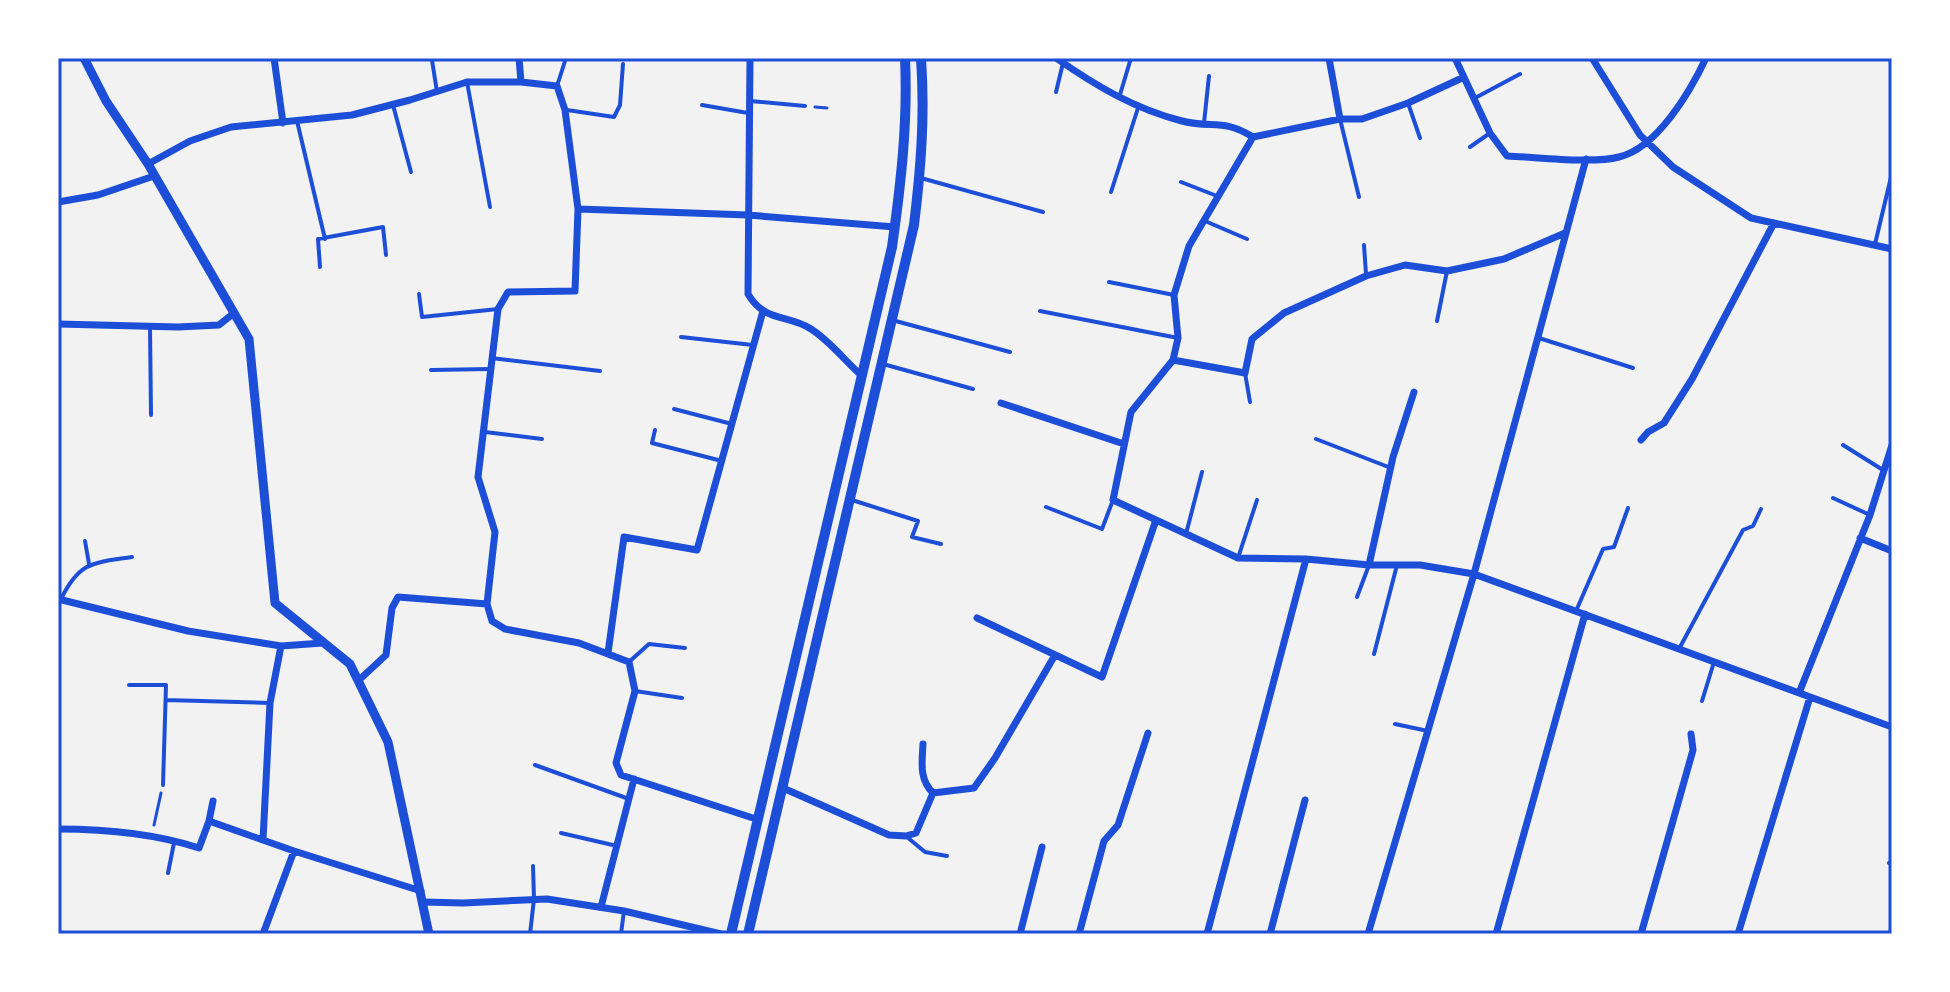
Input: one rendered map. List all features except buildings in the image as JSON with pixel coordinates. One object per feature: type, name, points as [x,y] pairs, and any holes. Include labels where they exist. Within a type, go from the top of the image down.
[{"type":"main road","points":[[731,934],[895,227],[904,164],[907,103],[905,58]]},
{"type":"main road","points":[[748,934],[914,225],[921,178],[924,110],[921,58]]},
{"type":"main road","points":[[862,376],[878,382]]},
{"type":"street","points":[[274,58],[283,123]]},
{"type":"street","points":[[519,58],[521,82]]},
{"type":"street","points":[[750,58],[748,294],[756,307],[763,311],[810,328],[862,376]]},
{"type":"street","points":[[1329,58],[1340,119]]},
{"type":"street","points":[[1455,58],[1490,133],[1507,156],[1586,159],[1619,157],[1649,144],[1697,78],[1706,58]]},
{"type":"street","points":[[1592,58],[1640,135],[1673,167],[1751,218],[1892,249]]},
{"type":"street","points":[[88,59],[106,101],[148,164],[249,339],[275,603],[350,664],[388,742],[429,934]]},
{"type":"street","points":[[1060,61],[1095,85],[1138,108],[1186,122],[1235,126],[1253,137],[1340,119],[1362,119],[1408,103],[1462,78]]},
{"type":"street","points":[[148,164],[190,141],[231,127],[352,115],[467,82],[557,86],[565,110],[578,209],[575,291],[508,292],[498,309],[478,477],[488,501],[495,532],[487,604],[492,621],[505,629],[579,643],[629,662],[635,691],[616,763],[621,775],[756,819]]},
{"type":"street","points":[[1253,137],[1189,246],[1174,295],[1178,338],[1173,360],[1131,412],[1113,500],[1238,558],[1420,565],[1474,574],[1892,727]]},
{"type":"street","points":[[1368,934],[1474,574],[1586,159]]},
{"type":"street","points":[[58,202],[98,195],[154,176]]},
{"type":"street","points":[[578,209],[748,215],[895,227]]},
{"type":"street","points":[[1641,440],[1664,423],[1692,379],[1774,223]]},
{"type":"street","points":[[1173,360],[1245,373],[1252,339],[1284,313],[1366,276],[1405,265],[1447,271],[1504,259],[1565,233]]},
{"type":"street","points":[[608,653],[624,537],[697,550],[763,311]]},
{"type":"street","points":[[58,324],[150,327],[219,325],[234,313]]},
{"type":"street","points":[[1369,565],[1391,468],[1414,392]]},
{"type":"street","points":[[1001,403],[1124,444]]},
{"type":"street","points":[[1799,693],[1870,515],[1892,445]]},
{"type":"street","points":[[977,618],[1102,677],[1156,520]]},
{"type":"street","points":[[1860,538],[1892,551]]},
{"type":"street","points":[[1207,934],[1306,559]]},
{"type":"street","points":[[358,681],[386,655],[392,608],[398,597],[487,604]]},
{"type":"street","points":[[59,599],[188,631],[281,646],[323,643]]},
{"type":"street","points":[[1496,934],[1585,614]]},
{"type":"street","points":[[263,840],[270,703],[281,646]]},
{"type":"street","points":[[933,793],[974,788],[1055,655]]},
{"type":"street","points":[[1738,934],[1810,697]]},
{"type":"street","points":[[1079,934],[1104,841],[1118,825],[1148,733]]},
{"type":"street","points":[[1641,934],[1693,750],[1691,734]]},
{"type":"street","points":[[923,744],[921,771],[925,785],[933,793]]},
{"type":"street","points":[[601,907],[634,779]]},
{"type":"street","points":[[783,788],[889,835],[906,836],[916,833],[933,793]]},
{"type":"street","points":[[1270,934],[1305,800]]},
{"type":"street","points":[[58,829],[124,831],[175,840],[199,848],[213,801]]},
{"type":"street","points":[[209,821],[421,891]]},
{"type":"street","points":[[1020,934],[1042,847]]},
{"type":"street","points":[[263,934],[294,851]]},
{"type":"street","points":[[424,902],[547,899],[624,911],[721,934]]},
{"type":"lane","points":[[557,86],[566,58]]},
{"type":"lane","points":[[1119,98],[1131,58]]},
{"type":"lane","points":[[432,60],[437,92]]},
{"type":"lane","points":[[1056,92],[1060,61]]},
{"type":"lane","points":[[565,110],[614,117],[620,105],[623,64]]},
{"type":"lane","points":[[1473,99],[1520,74]]},
{"type":"lane","points":[[1204,123],[1209,76]]},
{"type":"lane","points":[[467,82],[490,207]]},
{"type":"lane","points":[[750,101],[805,106]]},
{"type":"lane","points":[[1408,103],[1420,138]]},
{"type":"lane","points":[[393,105],[411,172]]},
{"type":"lane","points":[[702,105],[750,113]]},
{"type":"lane","points":[[1111,192],[1138,108]]},
{"type":"lane","points":[[1340,119],[1359,197]]},
{"type":"lane","points":[[297,121],[325,239]]},
{"type":"lane","points":[[1470,147],[1490,133]]},
{"type":"lane","points":[[1875,244],[1892,173]]},
{"type":"lane","points":[[921,178],[1043,212]]},
{"type":"lane","points":[[1181,182],[1220,197]]},
{"type":"lane","points":[[1205,221],[1247,239]]},
{"type":"lane","points":[[320,267],[318,239],[383,227],[386,255]]},
{"type":"lane","points":[[1364,245],[1366,276]]},
{"type":"lane","points":[[1437,321],[1447,271]]},
{"type":"lane","points":[[1109,282],[1174,295]]},
{"type":"lane","points":[[419,294],[422,317],[498,309]]},
{"type":"lane","points":[[1040,311],[1178,338]]},
{"type":"lane","points":[[892,320],[1010,352]]},
{"type":"lane","points":[[150,327],[151,415]]},
{"type":"lane","points":[[681,337],[753,345]]},
{"type":"lane","points":[[1537,337],[1633,368]]},
{"type":"lane","points":[[491,358],[600,371]]},
{"type":"lane","points":[[882,364],[973,389]]},
{"type":"lane","points":[[431,370],[490,369]]},
{"type":"lane","points":[[1245,373],[1250,402]]},
{"type":"lane","points":[[674,409],[732,424]]},
{"type":"lane","points":[[655,430],[652,443],[722,461]]},
{"type":"lane","points":[[484,432],[542,439]]},
{"type":"lane","points":[[1316,439],[1391,468]]},
{"type":"lane","points":[[1843,445],[1883,470]]},
{"type":"lane","points":[[1186,534],[1202,472]]},
{"type":"lane","points":[[1833,498],[1870,515]]},
{"type":"lane","points":[[850,500],[918,521],[912,537],[941,544]]},
{"type":"lane","points":[[1046,507],[1102,529],[1113,500]]},
{"type":"lane","points":[[1238,558],[1257,500]]},
{"type":"lane","points":[[1576,611],[1603,549],[1614,547],[1628,508]]},
{"type":"lane","points":[[1679,649],[1743,530],[1753,526],[1761,509]]},
{"type":"lane","points":[[85,541],[89,564]]},
{"type":"lane","points":[[59,599],[69,582],[89,564],[132,557]]},
{"type":"lane","points":[[1357,597],[1369,565]]},
{"type":"lane","points":[[1374,654],[1397,565]]},
{"type":"lane","points":[[629,662],[649,644],[685,648]]},
{"type":"lane","points":[[1702,701],[1714,662]]},
{"type":"lane","points":[[129,685],[166,685],[163,785]]},
{"type":"lane","points":[[635,691],[682,698]]},
{"type":"lane","points":[[166,700],[270,703]]},
{"type":"lane","points":[[1395,724],[1428,731]]},
{"type":"lane","points":[[535,765],[629,799]]},
{"type":"lane","points":[[561,833],[617,846]]},
{"type":"lane","points":[[906,836],[925,852],[947,856]]},
{"type":"lane","points":[[168,873],[175,840]]},
{"type":"lane","points":[[530,934],[534,899],[533,866]]},
{"type":"lane","points":[[621,934],[624,911]]},
{"type":"path","points":[[152,836],[163,785]]}]
